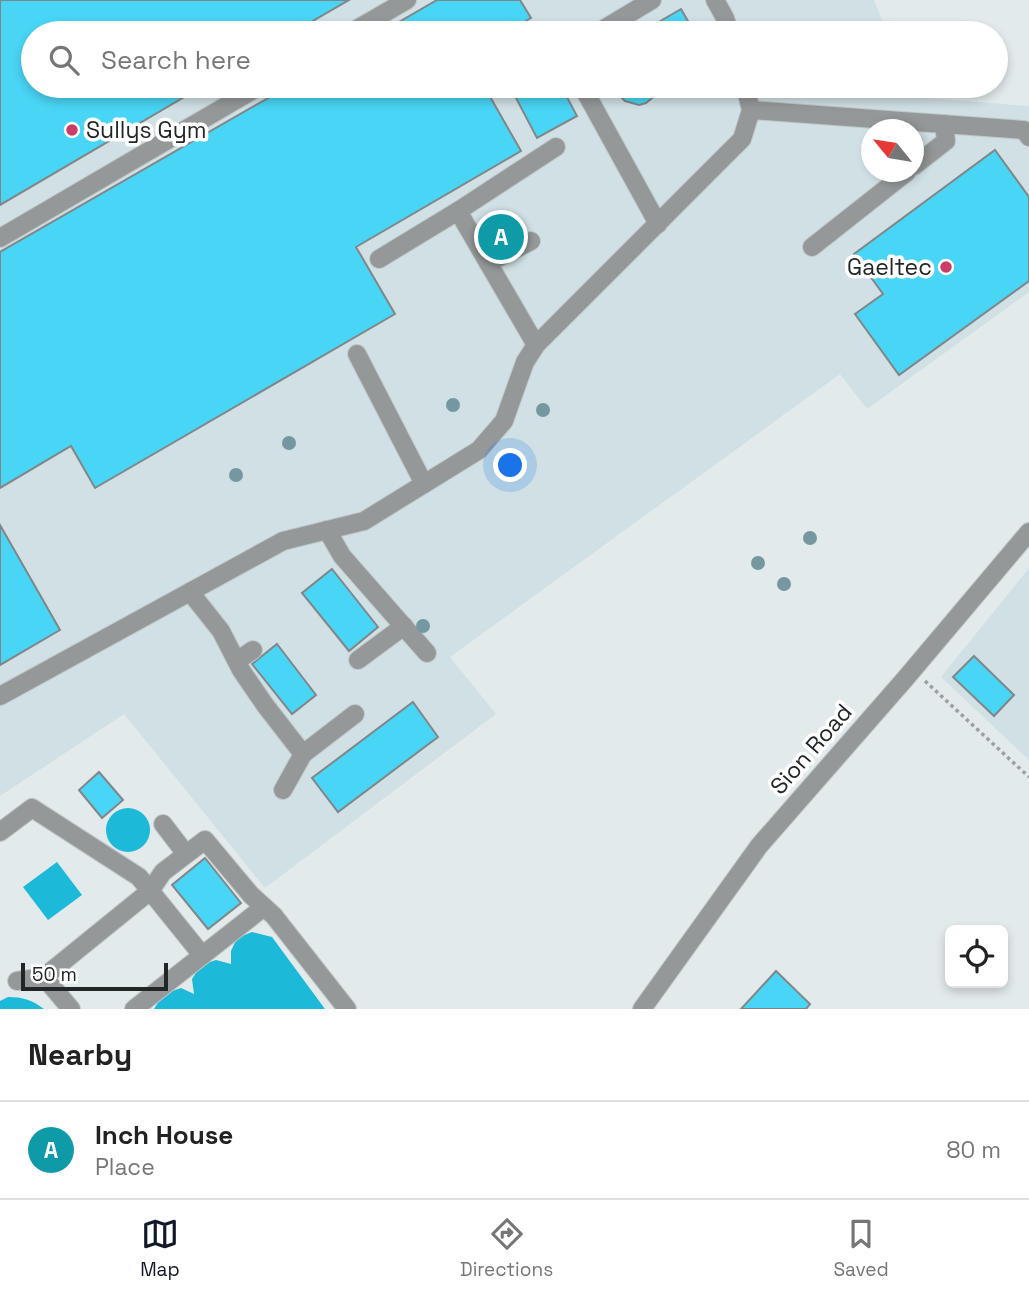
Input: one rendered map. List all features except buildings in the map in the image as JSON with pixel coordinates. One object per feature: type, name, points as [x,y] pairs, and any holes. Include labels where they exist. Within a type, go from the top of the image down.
[{"type":"street","points":[[371,21],[407,0]]},
{"type":"street","points":[[617,21],[652,0]]},
{"type":"street","points":[[715,0],[726,21]]},
{"type":"street","points":[[0,238],[239,98]]},
{"type":"street","points":[[589,98],[658,224]]},
{"type":"street","points":[[0,696],[283,541],[364,521],[479,450],[504,421],[525,362],[536,345],[742,139],[751,110],[748,98]]},
{"type":"street","points":[[751,110],[1024,130],[1029,137]]},
{"type":"street","points":[[924,158],[946,141],[944,124]]},
{"type":"street","points":[[379,259],[556,147]]},
{"type":"street","points":[[812,247],[894,182]]},
{"type":"street","points":[[458,211],[536,345]]},
{"type":"street","points":[[488,263],[531,241]]},
{"type":"street","points":[[357,354],[424,484]]},
{"type":"street","points":[[327,530],[342,556],[427,653]]},
{"type":"street","name":"Sion Road","points":[[642,1009],[759,846],[913,670],[929,639],[1029,532]]},
{"type":"street","points":[[190,592],[221,631],[259,709],[303,754]]},
{"type":"street","points":[[358,660],[404,626]]},
{"type":"street","points":[[237,661],[253,650]]},
{"type":"street","points":[[283,790],[303,754],[355,714]]},
{"type":"street","points":[[0,832],[32,808],[139,877],[202,955]]},
{"type":"street","points":[[163,824],[186,855]]},
{"type":"street","points":[[17,981],[44,977],[150,891],[163,872],[205,840],[251,895],[274,916],[347,1009]]},
{"type":"street","points":[[134,1009],[264,907]]},
{"type":"street","points":[[44,977],[71,1009]]},
{"type":"path","points":[[913,670],[1029,777]]},
{"type":"shaded area","points":[[0,0],[874,0],[882,21],[21,21],[21,98],[926,98],[1029,106],[1029,292],[867,409],[840,374],[450,657],[496,714],[265,888],[124,714],[0,796]]},
{"type":"shaded area","points":[[1029,568],[1029,760],[941,677]]},
{"type":"water","points":[[128,808],[143,815],[150,830],[143,845],[128,852],[113,845],[106,830],[113,815]]},
{"type":"water","points":[[57,862],[82,895],[48,920],[23,887]]},
{"type":"water","points":[[252,932],[272,937],[325,1009],[154,1009],[163,994],[181,988],[194,994],[192,979],[201,965],[216,960],[231,964],[231,951],[237,938]]},
{"type":"water","points":[[8,997],[27,1000],[44,1009],[0,1009],[0,1001]]},
{"type":"place","name":"Sullys Gym","points":[[72,130]]},
{"type":"place","name":"Inch House","points":[[501,237]]},
{"type":"place","name":"Gaeltec","points":[[946,267]]}]
